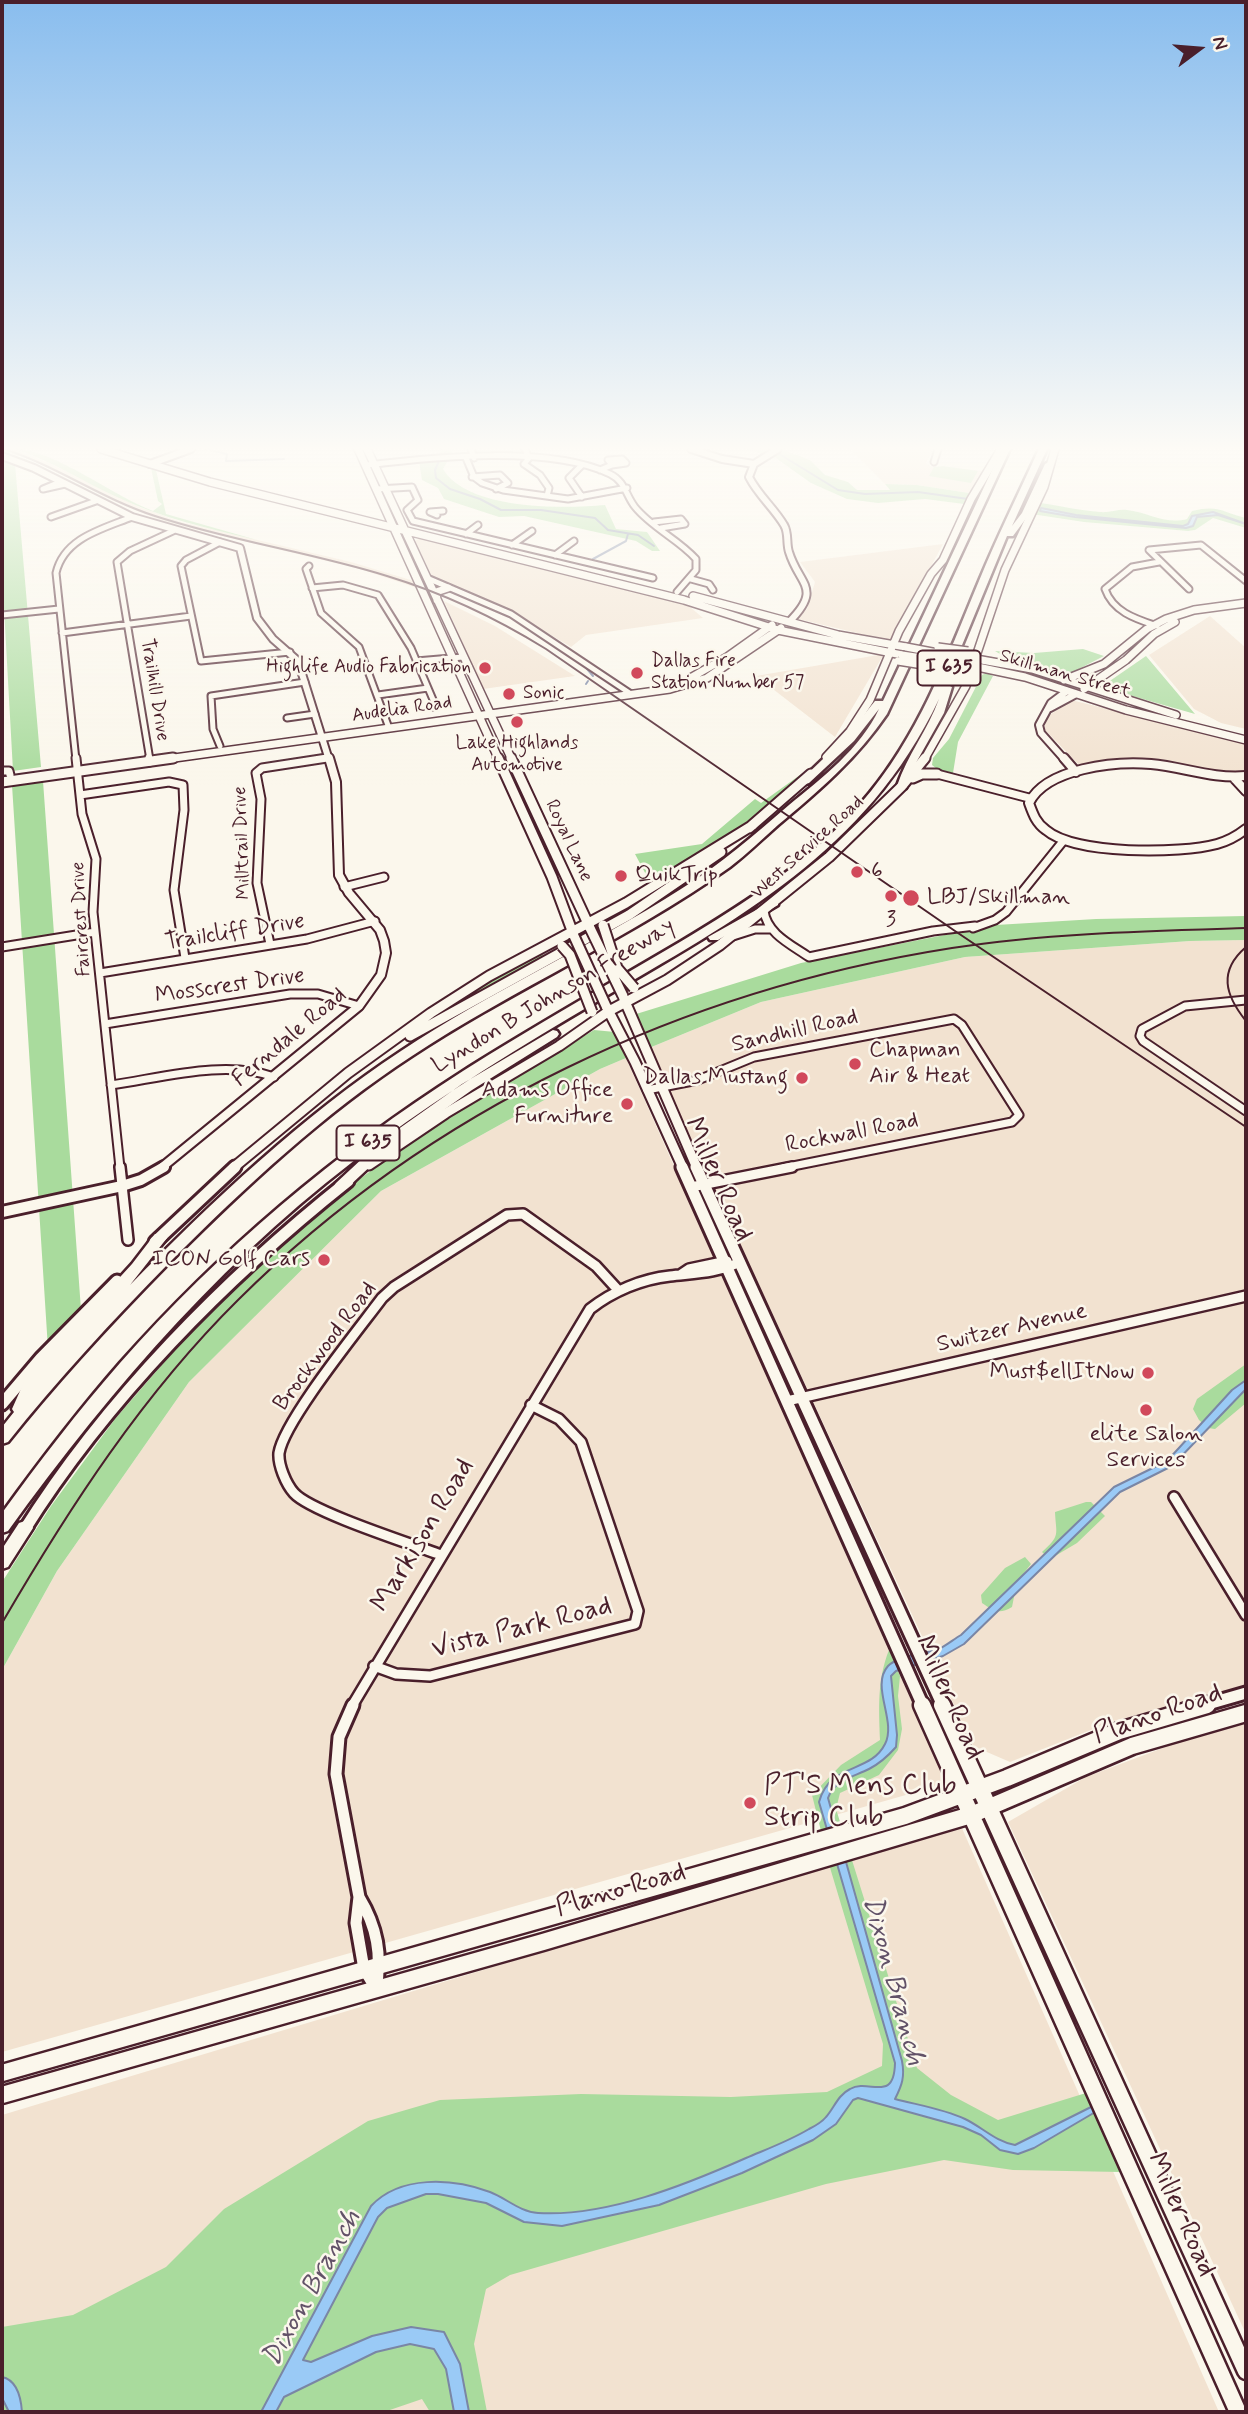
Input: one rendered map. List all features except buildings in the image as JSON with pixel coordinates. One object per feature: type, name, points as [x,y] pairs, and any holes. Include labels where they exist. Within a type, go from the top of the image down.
[{"type":"highway","name":"Lyndon B Johnson Freeway","points":[[2,1438],[109,1314],[230,1193],[296,1135],[356,1088],[433,1036],[601,942],[727,864],[816,789],[858,747],[882,714],[953,562]]},
{"type":"highway","name":"Lyndon B Johnson Freeway","points":[[2,1526],[127,1366],[288,1207],[355,1151],[464,1076],[749,903],[792,872],[845,826],[901,760],[961,662],[995,562]]},
{"type":"highway","points":[[902,786],[905,772],[944,706],[961,662]]},
{"type":"highway","points":[[804,781],[836,754],[892,690]]},
{"type":"highway","points":[[341,1186],[385,1145],[467,1087],[685,953],[774,903]]},
{"type":"highway","points":[[17,1419],[29,1386],[137,1268],[160,1238]]},
{"type":"highway","points":[[2,1562],[25,1528]]},
{"type":"main road","name":"Royal Lane","points":[[410,562],[457,658],[489,711],[562,871],[625,999],[631,1019]]},
{"type":"main road","points":[[411,562],[428,580]]},
{"type":"main road","name":"Royal Lane","points":[[420,562],[438,600],[479,713],[550,873],[573,934],[608,1009]]},
{"type":"main road","name":"Skillman Street","points":[[528,562],[708,608],[730,610],[817,635],[864,639],[891,648]]},
{"type":"main road","name":"Skillman Street","points":[[550,562],[677,592],[779,625],[794,634],[891,648],[961,662],[1011,664],[1064,680],[1077,689],[1143,714],[1246,740]]},
{"type":"main road","points":[[382,1048],[427,1027],[629,915],[708,862],[804,781],[850,731],[870,700],[899,631],[942,562]]},
{"type":"main road","name":"West Service Road","points":[[2,1568],[25,1528],[88,1441],[163,1351],[249,1263],[341,1186],[435,1121],[559,1046],[608,1009],[647,991],[730,937],[764,912],[844,844],[902,786],[926,757],[968,681],[983,644],[1008,562]]},
{"type":"main road","points":[[438,600],[436,593],[451,589]]},
{"type":"main road","points":[[1064,680],[1096,669],[1115,658],[1153,625],[1182,613],[1219,606],[1246,605]]},
{"type":"main road","points":[[1077,689],[1099,679],[1164,628],[1246,605]]},
{"type":"main road","points":[[1210,613],[1219,606]]},
{"type":"main road","name":"Audelia Road","points":[[628,692],[691,678],[779,625]]},
{"type":"main road","name":"Audelia Road","points":[[2,782],[389,725],[683,686],[706,678],[757,644],[779,625]]},
{"type":"main road","points":[[864,639],[887,638],[899,631]]},
{"type":"main road","points":[[899,631],[905,651]]},
{"type":"main road","points":[[757,644],[794,634]]},
{"type":"main road","points":[[961,662],[983,644],[988,651],[1011,664]]},
{"type":"main road","points":[[905,651],[961,662]]},
{"type":"main road","points":[[882,670],[905,651]]},
{"type":"main road","points":[[1115,658],[1126,660]]},
{"type":"main road","points":[[961,662],[968,681]]},
{"type":"main road","name":"Skillman Street","points":[[976,663],[1000,671],[1108,694],[1246,733]]},
{"type":"main road","points":[[1077,689],[1096,673],[1096,669]]},
{"type":"main road","points":[[1099,679],[1108,694]]},
{"type":"main road","points":[[1077,689],[1136,708],[1154,709]]},
{"type":"main road","points":[[1143,714],[1165,716],[1169,713]]},
{"type":"main road","name":"Audelia Road","points":[[149,759],[219,743],[321,735]]},
{"type":"main road","points":[[500,759],[510,757]]},
{"type":"main road","points":[[926,757],[927,764],[937,774]]},
{"type":"main road","name":"Audelia Road","points":[[5,774],[78,769]]},
{"type":"main road","points":[[902,786],[922,774],[937,774]]},
{"type":"main road","points":[[508,778],[519,776]]},
{"type":"main road","points":[[2,1404],[41,1358],[160,1238],[247,1158],[382,1048],[472,986],[589,926],[753,825]]},
{"type":"main road","points":[[550,873],[562,871]]},
{"type":"main road","points":[[580,908],[590,914],[608,914]]},
{"type":"main road","points":[[608,914],[603,925],[622,975],[634,988],[647,991]]},
{"type":"main road","points":[[557,944],[570,955],[592,1012],[589,1025],[618,1030]]},
{"type":"main road","name":"Miller Road","points":[[608,1009],[691,1187],[1238,2412]]},
{"type":"main road","name":"Miller Road","points":[[631,1019],[1246,2371]]},
{"type":"main road","name":"Plano Road","points":[[2,2073],[846,1833],[963,1796],[1119,1731],[1246,1693]]},
{"type":"main road","name":"Plano Road","points":[[2,2095],[602,1924],[971,1815],[1132,1746],[1246,1713]]},
{"type":"main road","points":[[760,1878],[762,1857]]},
{"type":"main road","points":[[597,1904],[602,1924]]},
{"type":"main road","points":[[1052,1993],[1071,1987]]},
{"type":"main road","points":[[71,2053],[72,2075]]},
{"type":"main road","points":[[1196,2315],[1217,2307]]},
{"type":"street","name":"Faircrest Drive","points":[[59,562],[56,567],[59,609],[80,795],[85,829],[96,859],[95,932],[128,1240]]},
{"type":"street","name":"Trailhill Drive","points":[[117,562],[149,759]]},
{"type":"street","points":[[185,562],[181,566],[201,659],[204,662],[290,652]]},
{"type":"street","points":[[242,562],[257,618],[273,639],[298,661],[305,682],[337,788],[338,868],[344,887],[384,877]]},
{"type":"street","points":[[583,562],[653,578]]},
{"type":"street","points":[[677,592],[691,579],[696,570],[696,562]]},
{"type":"street","points":[[779,625],[802,611],[807,583],[795,562]]},
{"type":"street","points":[[1164,628],[1123,612],[1107,596],[1105,589],[1110,582],[1132,567],[1159,562],[1189,589]]},
{"type":"street","points":[[1221,562],[1246,582]]},
{"type":"street","points":[[309,566],[306,569],[321,612],[359,648],[389,725]]},
{"type":"street","points":[[691,579],[709,584],[713,590]]},
{"type":"street","points":[[428,580],[511,614],[628,692]]},
{"type":"street","points":[[312,588],[344,585],[378,595],[417,663],[433,707]]},
{"type":"street","points":[[2,615],[59,609]]},
{"type":"street","points":[[62,632],[191,616]]},
{"type":"street","points":[[417,663],[457,658]]},
{"type":"street","points":[[219,743],[209,700],[211,696],[305,682]]},
{"type":"street","points":[[378,695],[428,688]]},
{"type":"street","points":[[1076,772],[1041,733],[1041,719],[1051,703],[1077,689]]},
{"type":"street","points":[[287,718],[315,714]]},
{"type":"street","name":"Milltrail Drive","points":[[270,944],[257,883],[261,799],[256,773],[262,768],[328,758]]},
{"type":"street","points":[[1029,798],[1046,781],[1076,772],[1147,764],[1207,778],[1246,776]]},
{"type":"street","points":[[937,774],[1029,798]]},
{"type":"street","points":[[1234,778],[1246,791]]},
{"type":"street","points":[[80,795],[169,782],[183,785],[184,810],[174,890],[185,958]]},
{"type":"street","points":[[1029,798],[1033,817],[1048,831],[1064,840],[1088,847],[1113,850],[1194,847],[1226,842],[1246,830]]},
{"type":"street","points":[[764,912],[764,918],[771,929],[809,957],[931,932],[975,926],[995,920],[1006,912],[1064,840]]},
{"type":"street","name":"Ferndale Road","points":[[2,1212],[122,1186],[167,1166],[359,1006],[380,979],[386,959],[386,945],[375,921],[344,887]]},
{"type":"street","name":"Trailcliff Drive","points":[[100,973],[318,936],[375,921]]},
{"type":"street","points":[[730,937],[755,929],[771,929]]},
{"type":"street","points":[[2,947],[95,932]]},
{"type":"street","name":"Mosscrest Drive","points":[[105,1024],[290,994],[318,994],[359,1006]]},
{"type":"street","points":[[1246,1000],[1185,1006],[1142,1029],[1140,1036],[1143,1041],[1246,1111]]},
{"type":"street","name":"Sandhill Road","points":[[647,1090],[698,1080],[746,1059],[766,1054],[954,1019],[962,1025],[1019,1115]]},
{"type":"street","points":[[111,1085],[230,1068],[258,1071],[274,1077]]},
{"type":"street","name":"Rockwall Road","points":[[691,1187],[1012,1122],[1019,1115]]},
{"type":"street","name":"Brockwood Road","points":[[441,1555],[319,1508],[295,1493],[282,1471],[279,1454],[290,1425],[382,1298],[394,1287],[507,1215],[523,1214],[596,1266],[618,1290]]},
{"type":"street","name":"Markison Road","points":[[376,1989],[364,1969],[356,1923],[359,1897],[336,1774],[335,1758],[342,1728],[374,1666],[590,1309],[618,1290],[680,1275],[693,1277],[740,1262]]},
{"type":"street","name":"Switzer Avenue","points":[[787,1401],[1246,1296]]},
{"type":"street","name":"Vista Park Road","points":[[374,1666],[396,1674],[430,1676],[635,1624],[638,1611],[581,1443],[573,1429],[562,1419],[531,1405]]},
{"type":"street","points":[[1174,1497],[1246,1615]]},
{"type":"street","name":"Markison Road","points":[[359,1897],[373,1918],[381,1964],[376,1989]]},
{"type":"shaded area","points":[[329,562],[351,562],[414,581],[417,588]]},
{"type":"shaded area","points":[[425,562],[517,562],[689,606],[703,618],[586,635],[571,647],[519,616],[433,578]]},
{"type":"shaded area","points":[[800,562],[934,562],[891,641],[794,618],[807,609],[815,582]]},
{"type":"shaded area","points":[[444,601],[495,626],[575,676],[483,689]]},
{"type":"shaded area","points":[[1210,616],[1246,648],[1246,729],[1221,723],[1194,709],[1149,655]]},
{"type":"shaded area","points":[[884,654],[835,737],[756,676]]},
{"type":"shaded area","points":[[1071,700],[1246,743],[1246,770],[1233,773],[1203,771],[1160,759],[1120,759],[1082,768],[1045,730],[1047,717]]},
{"type":"shaded area","points":[[1246,940],[1246,1685],[1111,1722],[1010,1762],[973,1746],[649,1048],[761,1002],[965,957],[1190,941]]},
{"type":"shaded area","points":[[626,1058],[948,1783],[2,2052],[2,1670],[57,1571],[189,1382],[381,1191],[600,1069]]},
{"type":"shaded area","points":[[1246,1722],[1246,2334],[1008,1822],[1086,1777],[1192,1737]]},
{"type":"shaded area","points":[[961,1826],[1219,2412],[2,2412],[2,2115]]},
{"type":"green space","points":[[2,562],[23,562],[41,767],[13,771]]},
{"type":"green space","points":[[1083,649],[1104,656],[1069,674],[1021,662],[995,651],[1034,653]]},
{"type":"green space","points":[[1146,656],[1195,714],[1101,687]]},
{"type":"green space","points":[[986,673],[993,676],[958,742],[953,773],[937,769],[932,765],[933,758],[949,739],[982,675]]},
{"type":"green space","points":[[807,770],[750,821],[651,884],[635,854],[702,844],[755,799],[761,803]]},
{"type":"green space","points":[[43,781],[81,1310],[48,1349],[12,785]]},
{"type":"green space","points":[[1246,916],[1246,940],[1190,941],[965,957],[761,1002],[649,1048],[633,1015],[801,963],[996,925],[1096,919]]},
{"type":"green space","points":[[539,952],[545,957],[461,1002],[457,999]]},
{"type":"green space","points":[[594,1030],[615,1032],[626,1058],[600,1069],[381,1191],[189,1382],[57,1571],[2,1670],[2,1582],[51,1506],[115,1419],[186,1337],[249,1273],[322,1207],[411,1141]]},
{"type":"green space","points":[[1246,1364],[1246,1403],[1215,1429],[1208,1428],[1199,1420],[1193,1409],[1197,1399]]},
{"type":"green space","points":[[1091,1502],[1105,1516],[1077,1543],[1050,1559],[1042,1552],[1056,1534],[1055,1512]]},
{"type":"green space","points":[[1025,1557],[1031,1564],[1017,1582],[1012,1607],[997,1611],[982,1603],[981,1595],[1005,1568]]},
{"type":"green space","points":[[889,1650],[900,1676],[898,1696],[902,1729],[898,1750],[879,1775],[840,1793],[836,1809],[917,2068],[951,2095],[998,2120],[1086,2093],[1121,2172],[1013,2170],[944,2160],[826,2184],[510,2275],[486,2289],[474,2344],[487,2412],[430,2412],[422,2399],[384,2412],[2,2412],[2,2327],[73,2315],[166,2267],[224,2209],[368,2121],[440,2100],[581,2094],[731,2097],[827,2092],[882,2066],[883,2044],[831,1871],[812,1795],[841,1765],[880,1740],[881,1683]]},
{"type":"water","points":[[1246,1380],[1246,1389],[1172,1466],[1120,1492],[964,1644],[943,1656],[896,1671],[891,1676],[896,1747],[876,1765],[839,1783],[828,1798],[902,2061],[902,2081],[895,2099],[957,2116],[1002,2141],[1015,2145],[1095,2105],[1097,2111],[1034,2148],[1018,2154],[1000,2150],[981,2135],[963,2127],[858,2098],[853,2100],[836,2124],[813,2140],[742,2173],[659,2205],[562,2226],[524,2222],[486,2203],[438,2194],[426,2194],[387,2208],[378,2217],[303,2360],[311,2362],[372,2336],[411,2327],[444,2332],[460,2364],[469,2412],[454,2412],[446,2369],[434,2349],[410,2344],[376,2352],[284,2397],[276,2412],[261,2412],[371,2206],[396,2189],[411,2184],[443,2182],[475,2187],[525,2210],[538,2213],[591,2210],[645,2197],[697,2179],[814,2127],[850,2089],[857,2086],[879,2087],[890,2083],[895,2063],[819,1802],[824,1789],[841,1774],[870,1760],[885,1744],[888,1725],[882,1683],[888,1666],[905,1657],[939,1649],[961,1635],[1114,1487],[1167,1461],[1232,1390]]},
{"type":"water","points":[[2,2377],[15,2386],[22,2412],[9,2412],[2,2398]]},
{"type":"waterway","points":[[582,663],[593,676]]},
{"type":"tram line","points":[[335,562],[387,576],[449,598],[546,649],[955,931],[1246,1127]]},
{"type":"railway","points":[[2,1623],[81,1495],[139,1413],[203,1336],[313,1231],[393,1170],[478,1115],[567,1068],[659,1027],[755,994],[852,967],[952,948],[1025,939],[1246,928]]},
{"type":"railway","points":[[1246,947],[1237,956],[1228,974],[1229,992],[1246,1021]]},
{"type":"place","name":"Highlife Audio Fabrication","points":[[485,668]]},
{"type":"place","name":"Dallas Fire Station Number 57","points":[[637,673]]},
{"type":"place","name":"Sonic","points":[[509,694]]},
{"type":"place","name":"Lake Highlands Automotive","points":[[517,722]]},
{"type":"place","name":"6","points":[[857,872]]},
{"type":"place","name":"QuikTrip","points":[[621,876]]},
{"type":"place","name":"3","points":[[891,896]]},
{"type":"place","name":"LBJ/Skillman","points":[[911,898]]},
{"type":"place","name":"Chapman Air & Heat","points":[[855,1064]]},
{"type":"place","name":"Dallas Mustang","points":[[802,1078]]},
{"type":"place","name":"Adams Office Furniture","points":[[627,1104]]},
{"type":"place","name":"ICON Golf Cars","points":[[324,1260]]},
{"type":"place","name":"Must$ellItNow","points":[[1148,1373]]},
{"type":"place","name":"elite Salon Services","points":[[1146,1410]]},
{"type":"place","name":"PT'S Mens Club Strip Club","points":[[750,1803]]},
{"type":"water label","name":"Dixon Branch","points":[[892,1981]]},
{"type":"water label","name":"Dixon Branch","points":[[313,2289]]}]
